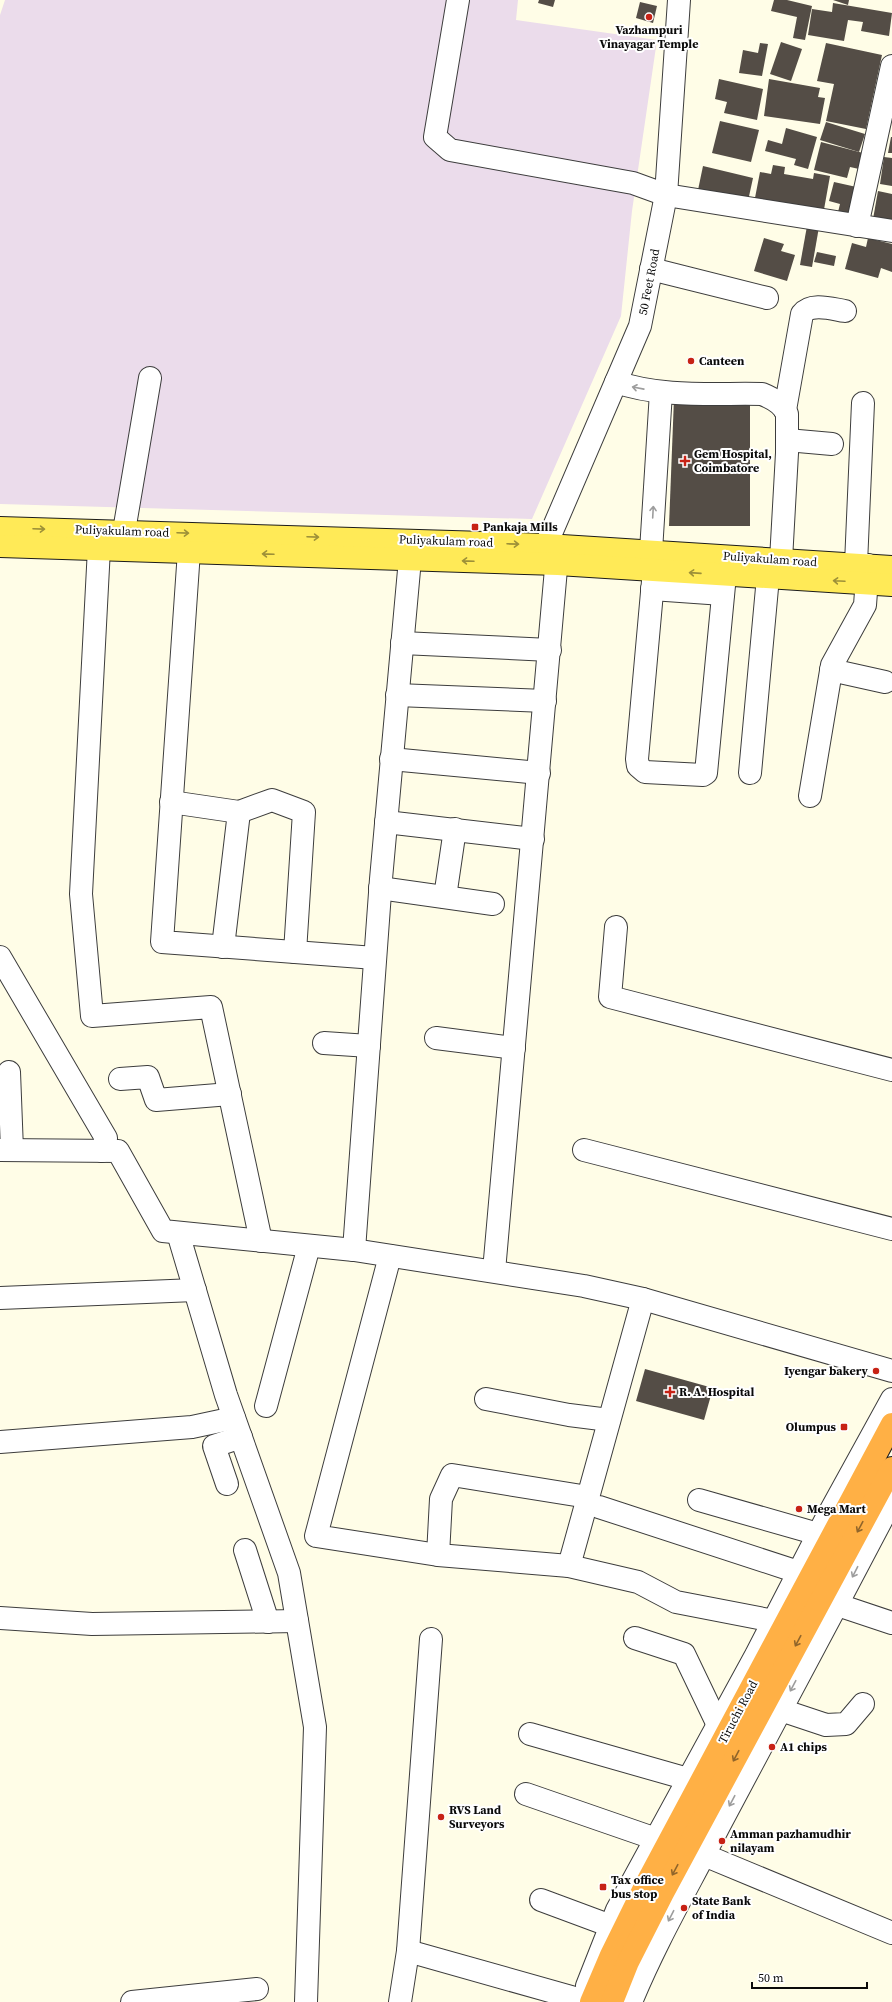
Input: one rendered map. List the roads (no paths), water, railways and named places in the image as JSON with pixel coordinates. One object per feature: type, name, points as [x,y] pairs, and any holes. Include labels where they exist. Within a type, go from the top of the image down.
[{"type":"highway","name":"Tiruchi Road","points":[[585,2001],[892,1424]]},
{"type":"highway","name":"Tiruchi Road","points":[[612,2002],[628,1962],[662,1893],[892,1468]]},
{"type":"main road","name":"Puliyakulam road","points":[[0,528],[124,531],[551,555],[652,570],[724,584],[768,577],[863,571],[892,567]]},
{"type":"main road","name":"Puliyakulam road","points":[[0,546],[410,559],[551,555]]},
{"type":"main road","name":"Puliyakulam road","points":[[652,570],[782,560],[863,571],[892,585]]},
{"type":"street","points":[[458,0],[435,137],[450,150],[633,183],[666,196],[892,231]]},
{"type":"street","name":"50 Feet Road","points":[[494,1271],[550,650],[551,555],[616,382],[640,326],[666,196],[679,0]]},
{"type":"street","points":[[857,226],[887,116],[892,66]]},
{"type":"street","points":[[651,269],[767,298]]},
{"type":"street","points":[[782,560],[787,440],[785,410],[802,314],[805,309],[812,307],[845,311]]},
{"type":"street","points":[[124,531],[150,378]]},
{"type":"street","points":[[616,382],[628,386],[661,392],[762,394],[773,398],[785,410]]},
{"type":"street","points":[[661,392],[652,570],[637,759],[638,766],[646,772],[703,775],[706,773],[724,584]]},
{"type":"street","points":[[810,796],[831,670],[834,661],[865,605],[863,571],[863,403]]},
{"type":"street","points":[[787,440],[832,444]]},
{"type":"street","points":[[99,548],[81,894],[92,1016],[211,1007],[261,1241]]},
{"type":"street","points":[[189,551],[162,942],[375,958]]},
{"type":"street","points":[[354,1250],[380,888],[410,559]]},
{"type":"street","points":[[750,773],[768,577]]},
{"type":"street","points":[[402,643],[550,650]]},
{"type":"street","points":[[831,670],[885,682]]},
{"type":"street","points":[[397,696],[545,701]]},
{"type":"street","points":[[392,760],[539,773]]},
{"type":"street","points":[[172,802],[239,812],[272,800],[304,812],[295,952]]},
{"type":"street","points":[[223,947],[239,812]]},
{"type":"street","points":[[386,822],[533,839]]},
{"type":"street","points":[[445,897],[455,830]]},
{"type":"street","points":[[380,888],[493,904]]},
{"type":"street","points":[[616,927],[610,997],[892,1070]]},
{"type":"street","points":[[0,957],[6,979],[106,1138],[102,1151]]},
{"type":"street","points":[[436,1038],[514,1048]]},
{"type":"street","points":[[324,1043],[369,1046]]},
{"type":"street","points":[[9,1072],[6,1150],[118,1151],[163,1231],[354,1250],[584,1286],[643,1299],[892,1371]]},
{"type":"street","points":[[120,1079],[148,1077],[156,1100],[230,1094]]},
{"type":"street","points":[[584,1150],[892,1229]]},
{"type":"street","points":[[178,1233],[238,1428],[289,1573],[315,1727],[306,2002]]},
{"type":"street","points":[[266,1406],[310,1246]]},
{"type":"street","points":[[390,1256],[316,1536],[438,1555],[569,1566],[638,1582],[676,1602],[774,1621]]},
{"type":"street","points":[[0,1298],[195,1290]]},
{"type":"street","points":[[569,1566],[594,1502],[609,1420],[643,1299]]},
{"type":"street","points":[[486,1398],[569,1415],[609,1420]]},
{"type":"street","points":[[408,1951],[585,2001],[617,1910],[774,1621],[818,1534],[892,1399]]},
{"type":"street","points":[[0,1442],[192,1427],[238,1428]]},
{"type":"street","points":[[226,1484],[214,1446],[238,1428]]},
{"type":"street","points":[[438,1555],[441,1499],[452,1475],[594,1502],[798,1572]]},
{"type":"street","points":[[699,1500],[818,1534]]},
{"type":"street","points":[[631,2002],[644,1968],[671,1914],[838,1605],[892,1500]]},
{"type":"street","points":[[245,1550],[268,1622]]},
{"type":"street","points":[[838,1605],[892,1623]]},
{"type":"street","points":[[0,1618],[92,1624],[297,1621]]},
{"type":"street","points":[[635,1638],[684,1654],[718,1725]]},
{"type":"street","points":[[400,2002],[408,1951],[431,1639]]},
{"type":"street","points":[[781,1710],[826,1725],[846,1724],[863,1704]]},
{"type":"street","points":[[530,1734],[688,1779]]},
{"type":"street","points":[[526,1794],[656,1839]]},
{"type":"street","points":[[704,1855],[892,1933]]},
{"type":"street","points":[[541,1900],[611,1926]]},
{"type":"street","points":[[132,2002],[257,1989]]},
{"type":"place","name":"Vazhampuri Vinayagar Temple","points":[[649,17]]},
{"type":"place","name":"Canteen","points":[[691,361]]},
{"type":"place","name":"Gem Hospital, Coimbatore","points":[[685,461]]},
{"type":"place","name":"Pankaja Mills","points":[[475,527]]},
{"type":"place","name":"Iyengar bakery","points":[[876,1371]]},
{"type":"place","name":"R. A. Hospital","points":[[670,1392]]},
{"type":"place","name":"Olumpus","points":[[844,1427]]},
{"type":"place","name":"Mega Mart","points":[[799,1509]]},
{"type":"place","name":"A1 chips","points":[[772,1747]]},
{"type":"place","name":"RVS Land Surveyors","points":[[441,1817]]},
{"type":"place","name":"Amman pazhamudhir nilayam","points":[[722,1841]]},
{"type":"place","name":"Tax office bus stop","points":[[603,1887]]},
{"type":"place","name":"State Bank of India","points":[[684,1908]]}]
